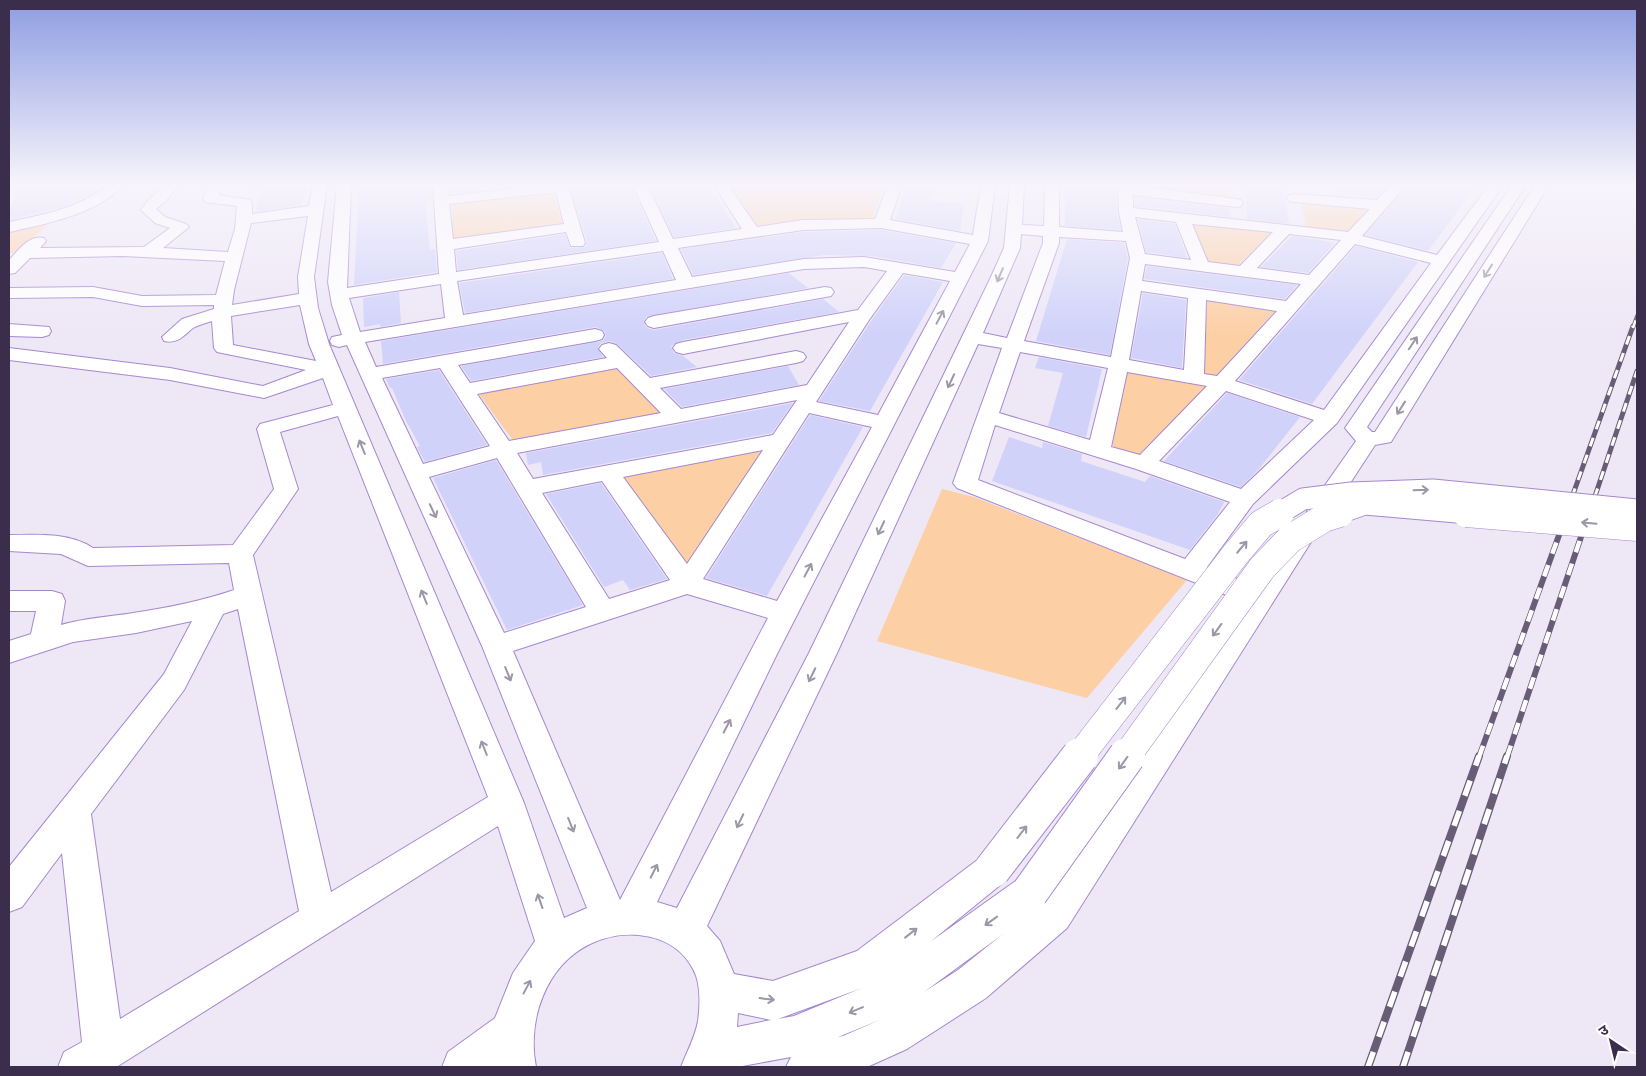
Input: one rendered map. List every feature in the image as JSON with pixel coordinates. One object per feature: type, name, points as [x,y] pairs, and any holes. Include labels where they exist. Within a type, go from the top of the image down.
[{"type":"street","points":[[9,269],[19,255],[42,235]]},
{"type":"street","points":[[146,253],[170,235]]},
{"type":"street","points":[[239,235],[223,306],[221,323],[229,349],[329,369]]},
{"type":"street","points":[[312,235],[306,277],[309,308],[319,344],[506,803],[556,947]]},
{"type":"street","points":[[339,235],[337,282],[353,338],[621,916]]},
{"type":"street","points":[[444,235],[448,277],[455,321]]},
{"type":"street","points":[[445,245],[518,235]]},
{"type":"street","points":[[574,235],[581,258]]},
{"type":"street","points":[[664,235],[686,284]]},
{"type":"street","points":[[339,294],[730,235]]},
{"type":"street","points":[[950,235],[980,241]]},
{"type":"street","points":[[621,916],[785,613],[961,278],[980,241],[981,235]]},
{"type":"street","points":[[685,931],[823,653],[1012,248],[1013,235]]},
{"type":"street","points":[[1051,235],[1051,242],[987,416],[965,483],[1260,598]]},
{"type":"street","points":[[1099,451],[1119,364],[1138,258],[1132,237],[1103,235]]},
{"type":"street","points":[[1189,235],[1202,266]]},
{"type":"street","points":[[1244,272],[1285,235]]},
{"type":"street","points":[[1331,235],[1352,238],[1442,261]]},
{"type":"street","points":[[1144,464],[1222,383],[1354,235]]},
{"type":"street","points":[[1190,571],[1245,499],[1329,418],[1460,235]]},
{"type":"street","points":[[1367,440],[1356,428],[1485,235]]},
{"type":"street","points":[[807,1067],[842,1062],[893,1035],[972,984],[1054,915],[1260,598],[1367,440],[1383,437],[1510,235]]},
{"type":"street","points":[[19,255],[146,253],[234,257]]},
{"type":"street","points":[[1138,258],[1314,281]]},
{"type":"street","points":[[319,344],[804,264],[864,262],[961,278]]},
{"type":"street","points":[[789,266],[860,316]]},
{"type":"street","points":[[688,584],[815,391],[860,316],[898,268]]},
{"type":"street","points":[[1133,285],[1290,307]]},
{"type":"street","points":[[9,293],[93,292],[142,301],[223,306],[308,298]]},
{"type":"street","points":[[654,322],[825,292]]},
{"type":"street","points":[[623,294],[683,348],[714,372]]},
{"type":"street","points":[[1194,378],[1197,294]]},
{"type":"street","points":[[564,304],[676,416]]},
{"type":"street","points":[[171,337],[188,323],[223,306]]},
{"type":"street","points":[[683,348],[860,316]]},
{"type":"street","points":[[9,330],[42,331]]},
{"type":"street","points":[[777,330],[807,373],[815,391]]},
{"type":"street","points":[[370,374],[595,335]]},
{"type":"street","points":[[971,337],[1222,383],[1329,418]]},
{"type":"street","points":[[9,354],[170,374],[264,392],[329,369]]},
{"type":"street","points":[[645,385],[796,356]]},
{"type":"street","points":[[446,361],[503,449],[603,612]]},
{"type":"street","points":[[464,390],[621,361]]},
{"type":"street","points":[[416,474],[503,449],[815,391],[885,423]]},
{"type":"street","points":[[319,919],[240,554],[286,489],[268,429],[345,408]]},
{"type":"street","points":[[987,416],[1144,464],[1245,499]]},
{"type":"street","points":[[527,488],[782,440]]},
{"type":"street","points":[[608,473],[688,584]]},
{"type":"street","points":[[719,990],[772,1001],[869,966],[992,870],[1245,542],[1261,524],[1303,499],[1351,493],[1433,490],[1637,510]]},
{"type":"street","points":[[706,1060],[794,1036],[882,999],[1030,892],[1262,568],[1290,539],[1324,518],[1365,504],[1637,527]]},
{"type":"street","points":[[9,543],[64,546],[79,550],[88,558],[240,554]]},
{"type":"street","points":[[496,646],[688,584],[785,613]]},
{"type":"street","points":[[9,652],[72,632],[136,623],[213,607],[249,595]]},
{"type":"street","points":[[9,600],[52,601],[44,641]]},
{"type":"street","points":[[9,895],[174,682],[213,607]]},
{"type":"street","points":[[74,810],[92,1060],[506,803]]},
{"type":"street","points":[[463,1067],[514,1049],[520,1000],[535,971],[556,947],[582,929],[621,916],[660,919],[685,931],[707,956],[715,972],[719,990],[719,1020],[706,1060]]},
{"type":"shaded area","points":[[9,235],[36,235],[18,253],[9,253]]},
{"type":"shaded area","points":[[453,235],[483,235],[453,239]]},
{"type":"shaded area","points":[[1196,235],[1270,235],[1236,267],[1206,262]]},
{"type":"shaded area","points":[[1207,298],[1278,308],[1215,377],[1202,375]]},
{"type":"shaded area","points":[[615,366],[663,414],[515,443],[478,393]]},
{"type":"shaded area","points":[[1128,369],[1208,385],[1134,460],[1111,453]]},
{"type":"shaded area","points":[[767,448],[688,567],[621,476]]},
{"type":"shaded area","points":[[942,489],[974,497],[1187,580],[1087,698],[877,641]]},
{"type":"building","points":[[357,235],[428,235],[430,250],[435,249],[437,272],[354,285]]},
{"type":"building","points":[[557,235],[565,235],[570,248],[585,247],[587,242],[585,235],[653,235],[656,241],[458,270],[456,251]]},
{"type":"building","points":[[780,235],[911,235],[956,243],[941,268],[873,256],[824,255],[693,275],[681,249]]},
{"type":"building","points":[[1142,235],[1179,235],[1187,258],[1146,252]]},
{"type":"building","points":[[1366,235],[1440,235],[1428,251]]},
{"type":"building","points":[[1292,236],[1335,243],[1308,273],[1261,267]]},
{"type":"building","points":[[1067,239],[1124,243],[1128,258],[1110,355],[1036,341]]},
{"type":"building","points":[[1356,246],[1418,262],[1312,404],[1239,380]]},
{"type":"building","points":[[662,253],[673,279],[465,313],[459,283]]},
{"type":"building","points":[[1147,266],[1297,285],[1285,299],[1144,279]]},
{"type":"building","points":[[789,273],[808,288],[646,317],[644,323],[647,328],[654,330],[823,299],[839,312],[683,340],[671,346],[674,353],[683,356],[697,367],[651,376],[617,344],[610,341],[601,343],[598,348],[603,357],[471,381],[461,366],[603,341],[606,336],[604,330],[595,327],[383,364],[381,341]]},
{"type":"building","points":[[904,275],[943,282],[870,411],[819,401],[871,321]]},
{"type":"building","points":[[399,292],[401,323],[380,327],[380,324],[364,327],[363,298]]},
{"type":"building","points":[[1143,293],[1186,300],[1182,368],[1131,358]]},
{"type":"building","points":[[1039,357],[1102,369],[1086,437],[1048,426],[1063,373],[1035,368]]},
{"type":"building","points":[[788,366],[799,385],[682,407],[664,389]]},
{"type":"building","points":[[439,370],[487,445],[425,462],[417,447],[420,446],[386,379]]},
{"type":"building","points":[[1227,393],[1300,417],[1259,469],[1241,487],[1164,461]]},
{"type":"building","points":[[793,403],[772,433],[543,475],[541,462],[528,465],[526,453]]},
{"type":"building","points":[[810,415],[863,427],[767,596],[706,578]]},
{"type":"building","points":[[1009,437],[1042,448],[1043,442],[1082,454],[1081,461],[1145,482],[1150,476],[1224,502],[1218,514],[1190,550],[992,481]]},
{"type":"building","points":[[496,460],[583,605],[507,630],[433,478]]},
{"type":"building","points":[[601,483],[667,579],[630,590],[623,580],[604,587],[546,494]]},
{"type":"railway","points":[[1633,328],[1637,316]]},
{"type":"railway","points":[[1566,514],[1633,326]]},
{"type":"railway","points":[[1589,514],[1637,371]]},
{"type":"railway","points":[[1479,757],[1567,513]]},
{"type":"railway","points":[[1507,757],[1589,513]]},
{"type":"railway","points":[[1368,1067],[1479,756]]},
{"type":"railway","points":[[1403,1067],[1507,756]]}]
